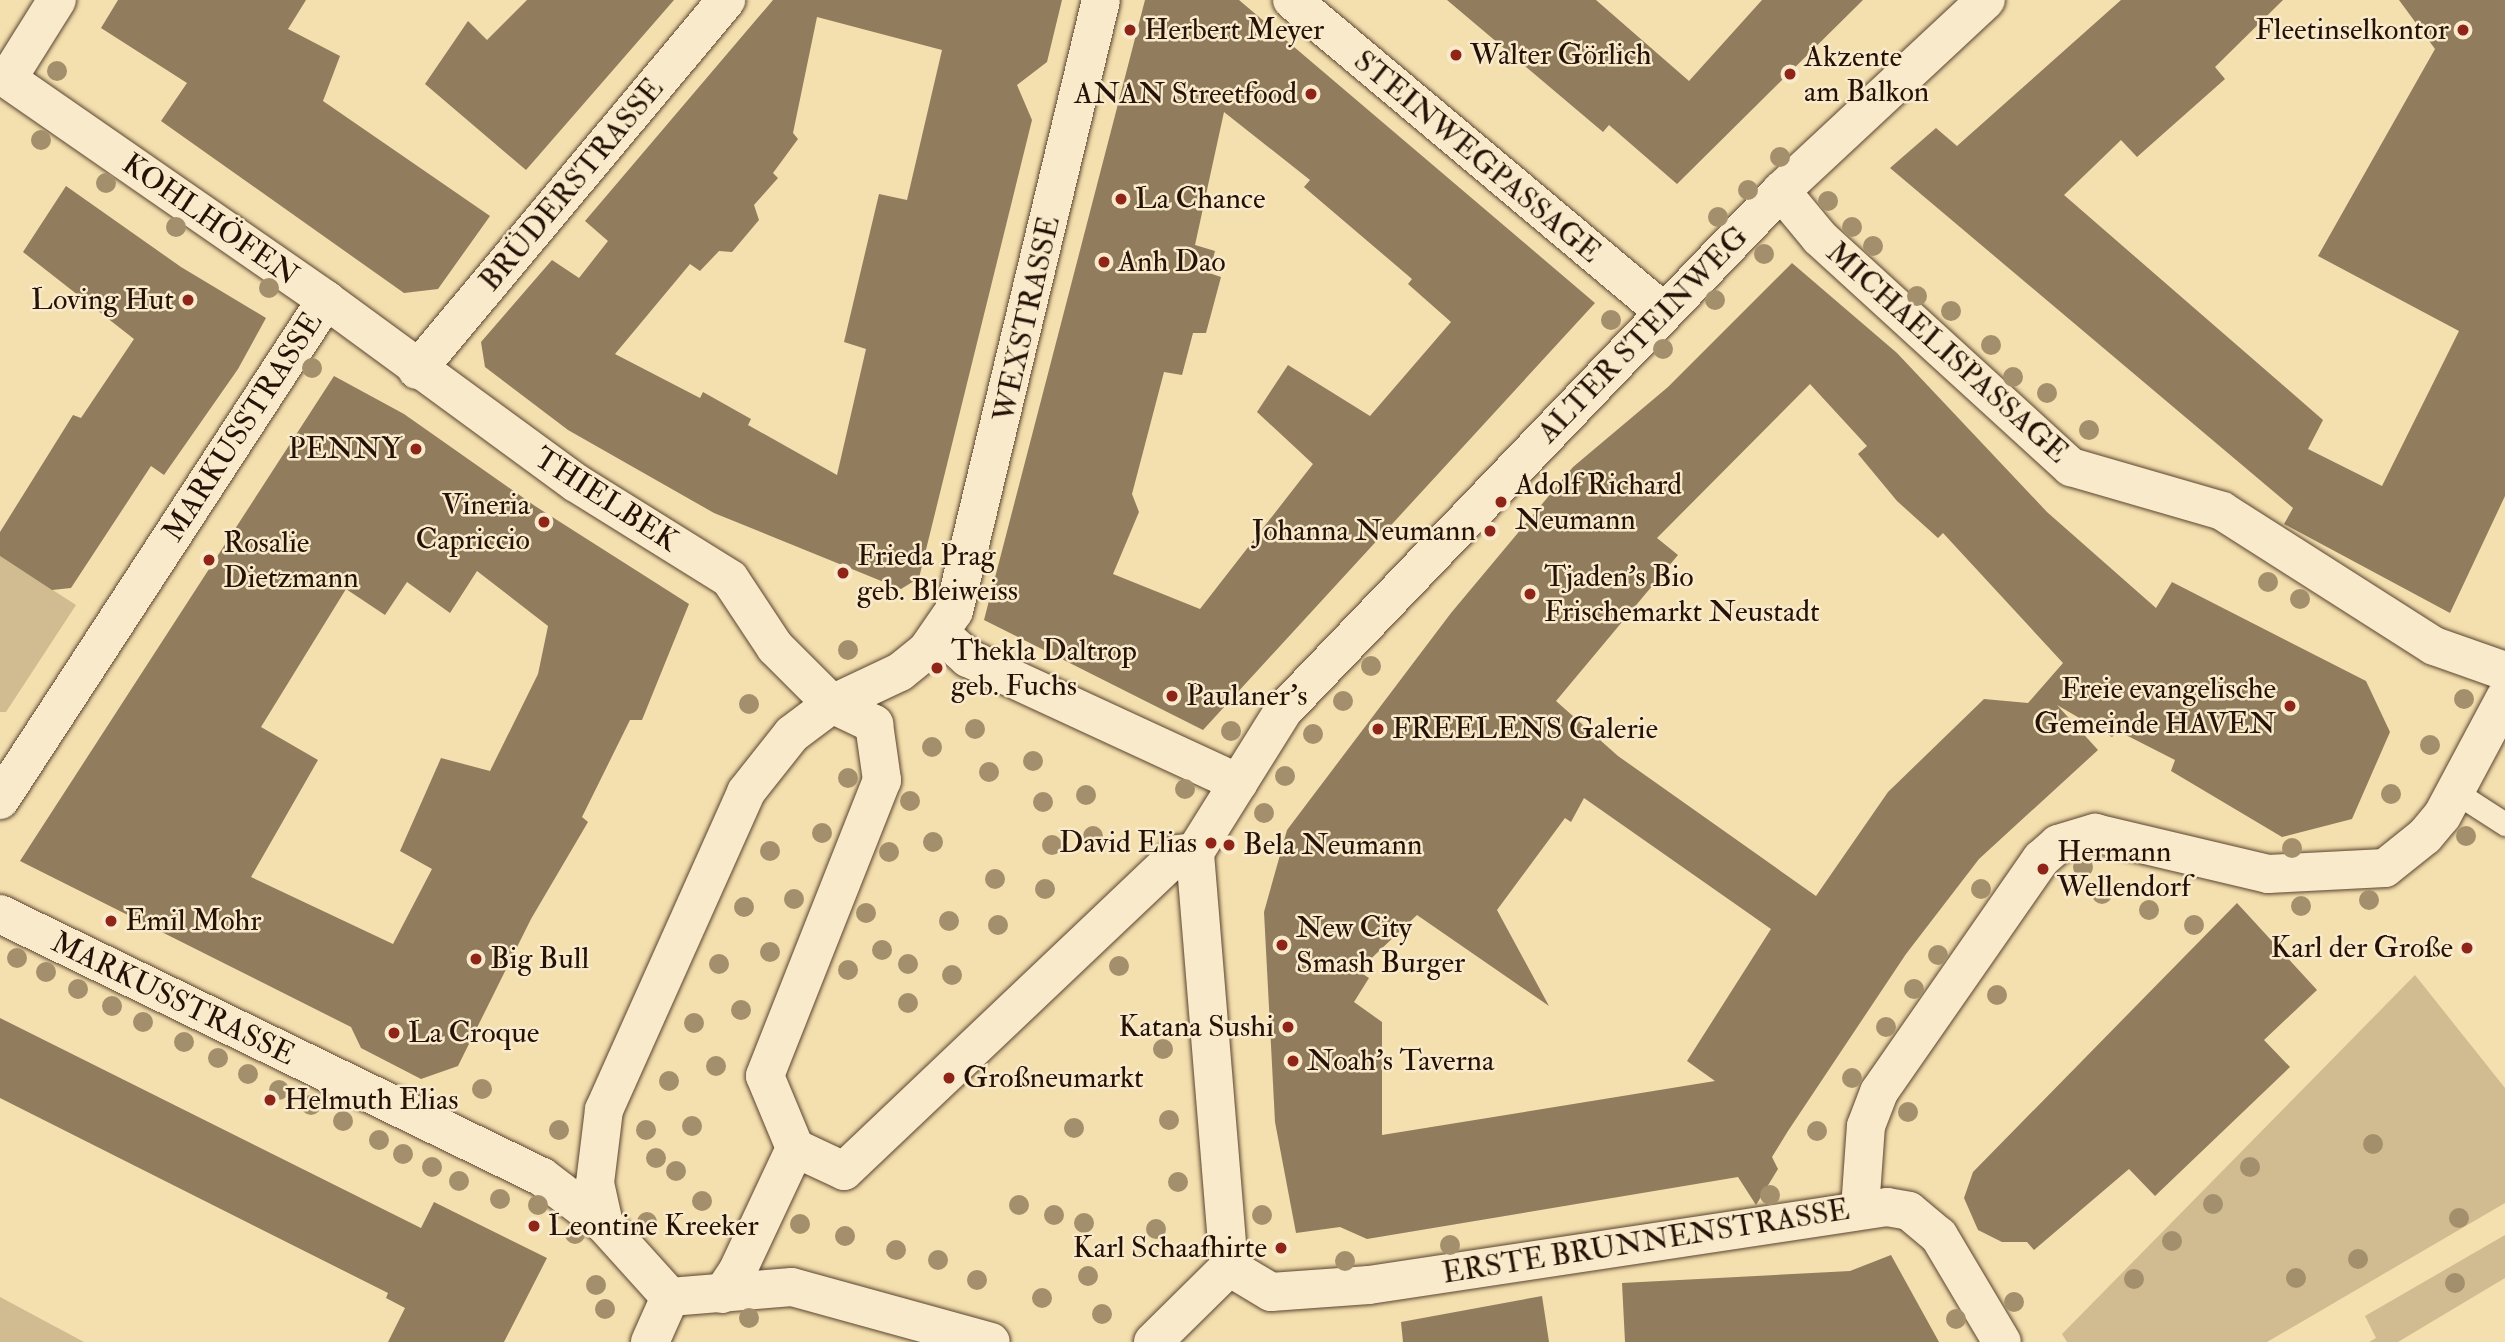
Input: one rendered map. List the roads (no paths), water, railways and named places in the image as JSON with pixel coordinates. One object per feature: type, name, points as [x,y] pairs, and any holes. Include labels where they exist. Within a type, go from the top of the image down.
[{"type":"street","points":[[4,76],[57,0]]},
{"type":"street","name":"BRÜDERSTRASSE","points":[[417,370],[726,0]]},
{"type":"street","name":"WEXSTRASSE","points":[[940,633],[963,587],[1101,0]]},
{"type":"street","name":"STEINWEGPASSAGE","points":[[1292,0],[1664,313]]},
{"type":"street","name":"ALTER STEINWEG","points":[[1238,783],[1283,711],[1781,191],[1986,0]]},
{"type":"street","name":"KOHLHÖFEN","points":[[4,76],[326,300],[417,370]]},
{"type":"street","name":"MICHAELISPASSAGE","points":[[1781,191],[1820,238],[2071,467],[2222,511],[2434,646],[2505,671]]},
{"type":"street","name":"MARKUSSTRASSE","points":[[0,800],[326,300]]},
{"type":"street","name":"THIELBEK","points":[[417,370],[576,483],[730,579],[775,647],[832,704]]},
{"type":"street","points":[[670,1297],[604,1224],[595,1183],[597,1142],[604,1110],[746,792],[774,751],[832,704],[900,672],[940,633],[968,658],[1238,783],[1195,852],[1229,1267],[1153,1342]]},
{"type":"street","points":[[1860,1209],[1866,1126],[1879,1092],[2041,859],[2058,844],[2095,833],[2267,874],[2369,872],[2385,868],[2425,836],[2457,793],[2505,698]]},
{"type":"street","points":[[832,704],[874,724],[882,780],[765,1076],[795,1148],[844,1171],[1178,854],[1195,852]]},
{"type":"street","name":"MARKUSSTRASSE","points":[[0,914],[542,1177],[604,1224]]},
{"type":"street","points":[[722,1294],[737,1272],[795,1148]]},
{"type":"street","name":"ERSTE BRUNNENSTRASSE","points":[[1229,1267],[1271,1292],[1369,1284],[1860,1209],[1909,1211],[1925,1221],[1955,1259],[2002,1342]]},
{"type":"street","points":[[670,1297],[792,1287],[992,1342]]},
{"type":"street","points":[[650,1342],[670,1297]]},
{"type":"lane","points":[[2457,793],[2505,824]]},
{"type":"place","name":"Herbert Meyer","points":[[1130,30]]},
{"type":"place","name":"Fleetinselkontor","points":[[2463,30]]},
{"type":"place","name":"Walter Görlich","points":[[1456,55]]},
{"type":"place","name":"Akzente am Balkon","points":[[1790,74]]},
{"type":"place","name":"ANAN Streetfood","points":[[1311,94]]},
{"type":"place","name":"La Chance","points":[[1121,199]]},
{"type":"place","name":"Anh Dao","points":[[1104,262]]},
{"type":"place","name":"Loving Hut","points":[[188,300]]},
{"type":"place","name":"PENNY","points":[[416,449]]},
{"type":"place","name":"Adolf Richard Neumann","points":[[1501,502]]},
{"type":"place","name":"Vineria Capriccio","points":[[544,522]]},
{"type":"place","name":"Johanna Neumann","points":[[1490,531]]},
{"type":"place","name":"Rosalie Dietzmann","points":[[209,560]]},
{"type":"place","name":"Frieda Prag geb. Bleiweiss","points":[[843,573]]},
{"type":"place","name":"Tjaden's Bio Frischemarkt Neustadt","points":[[1530,594]]},
{"type":"place","name":"Thekla Daltrop geb. Fuchs","points":[[937,668]]},
{"type":"place","name":"Paulaner's","points":[[1172,696]]},
{"type":"place","name":"Freie evangelische Gemeinde HAVEN","points":[[2290,706]]},
{"type":"place","name":"FREELENS Galerie","points":[[1378,729]]},
{"type":"place","name":"David Elias","points":[[1211,843]]},
{"type":"place","name":"Bela Neumann","points":[[1229,845]]},
{"type":"place","name":"Hermann Wellendorf","points":[[2043,869]]},
{"type":"place","name":"Emil Mohr","points":[[111,921]]},
{"type":"place","name":"New City Smash Burger","points":[[1282,945]]},
{"type":"place","name":"Karl der Große","points":[[2467,948]]},
{"type":"place","name":"Big Bull","points":[[476,959]]},
{"type":"place","name":"Katana Sushi","points":[[1288,1027]]},
{"type":"place","name":"La Croque","points":[[394,1033]]},
{"type":"place","name":"Noah's Taverna","points":[[1293,1061]]},
{"type":"place","name":"Großneumarkt","points":[[949,1078]]},
{"type":"place","name":"Helmuth Elias","points":[[270,1100]]},
{"type":"place","name":"Leontine Kreeker","points":[[534,1226]]},
{"type":"place","name":"Karl Schaafhirte","points":[[1281,1248]]}]
